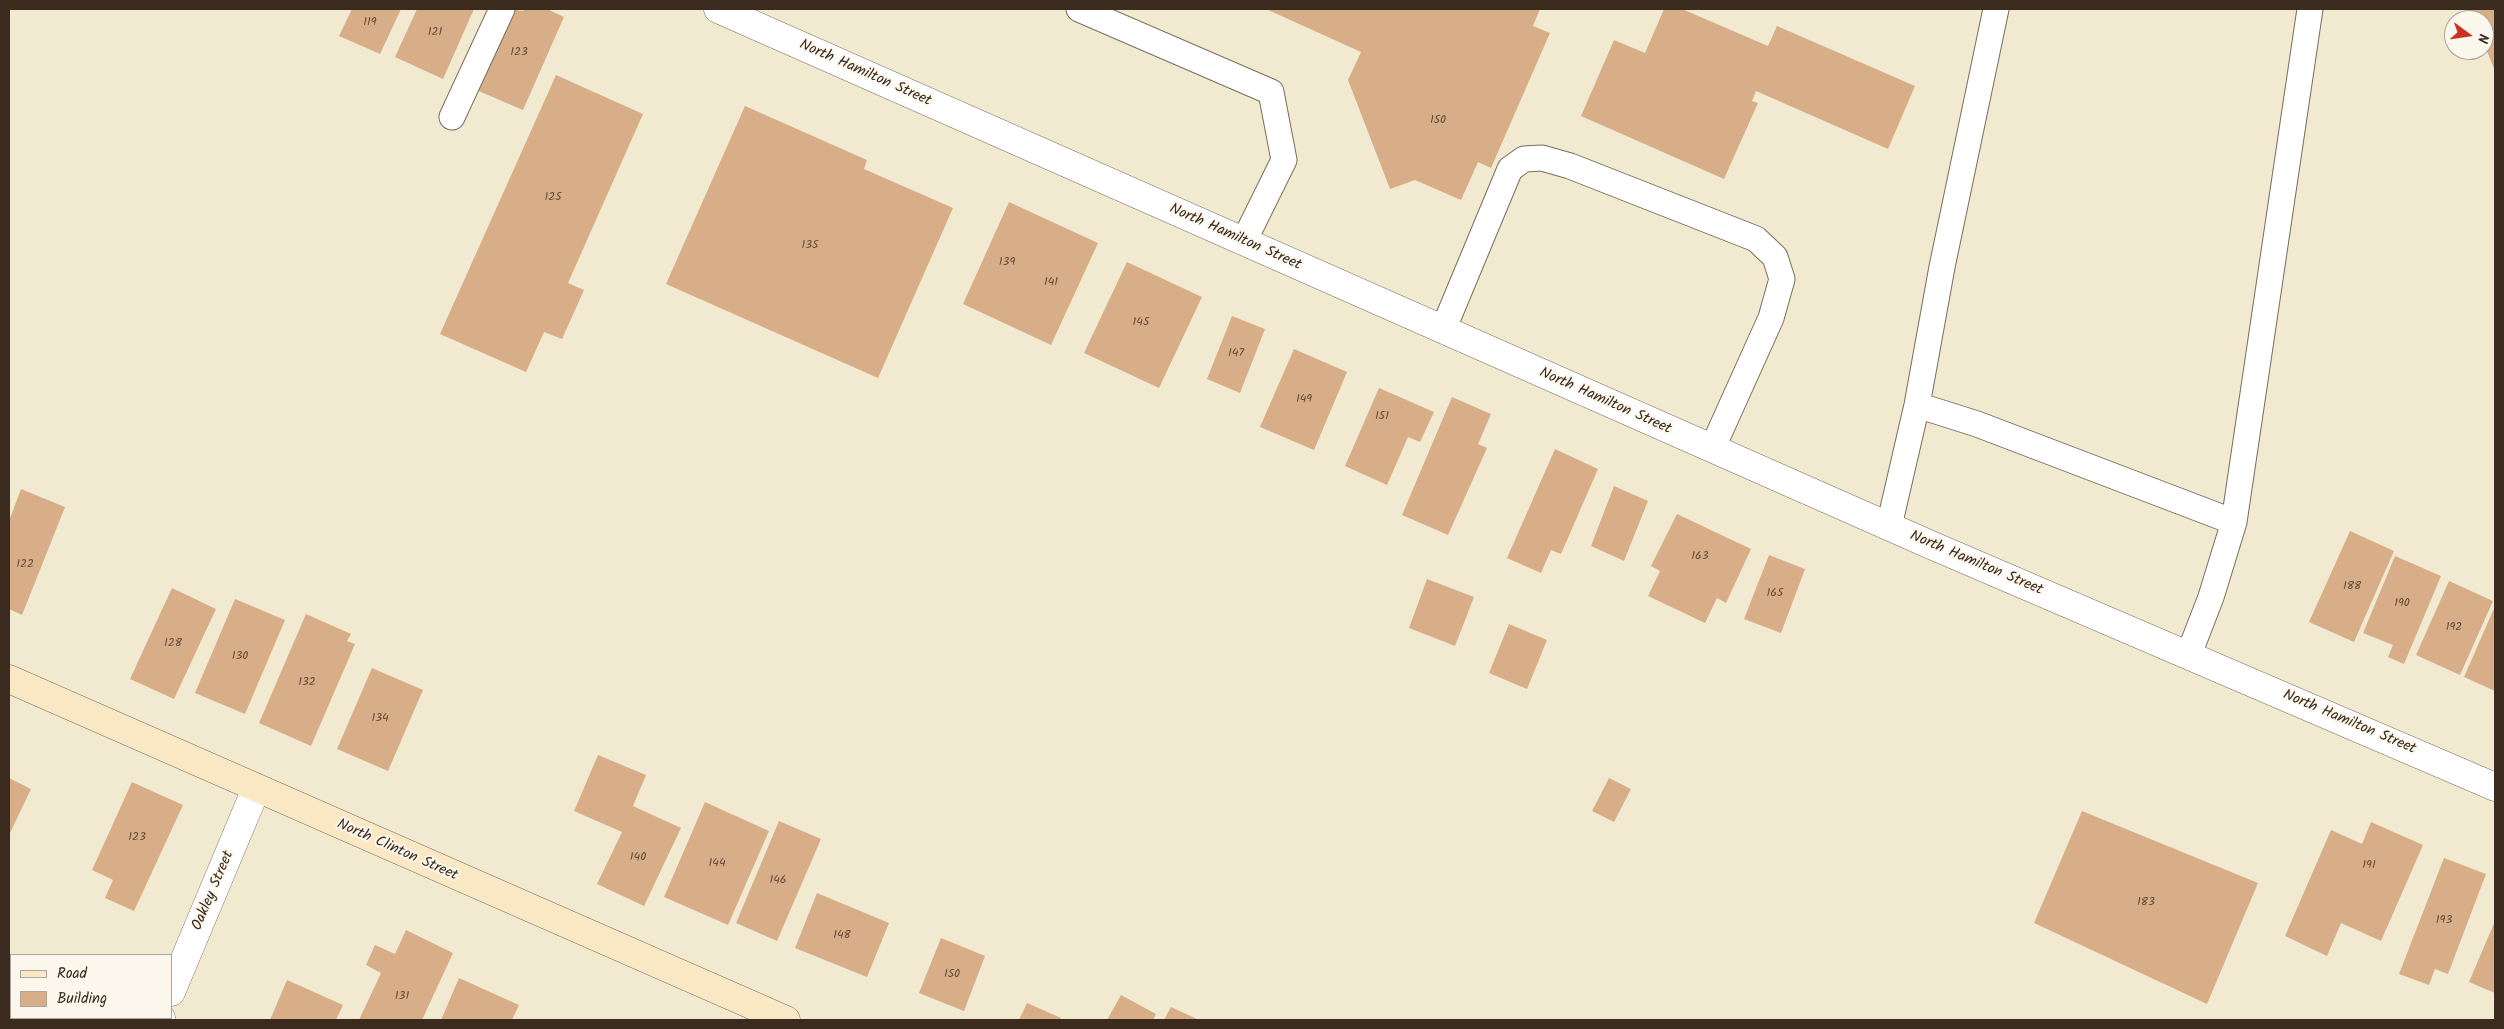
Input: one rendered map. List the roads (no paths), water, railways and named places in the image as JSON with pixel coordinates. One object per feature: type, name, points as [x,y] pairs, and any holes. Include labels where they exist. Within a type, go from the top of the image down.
[{"type":"street","name":"North Hamilton Street","points":[[718,9],[1712,449],[2495,787]]},
{"type":"street","name":"North Clinton Street","points":[[9,679],[786,1020]]},
{"type":"street","name":"Oakley Street","points":[[172,990],[256,789]]},
{"type":"lane","points":[[452,117],[502,9]]},
{"type":"lane","points":[[1079,9],[1271,92],[1284,160],[1244,242]]},
{"type":"lane","points":[[1889,526],[1918,405],[1942,267],[1996,9]]},
{"type":"lane","points":[[2189,654],[2211,597],[2234,522],[2310,9]]},
{"type":"lane","points":[[1443,330],[1510,168],[1524,159],[1542,158],[1570,166],[1756,239],[1776,257],[1782,279],[1771,318],[1712,449]]},
{"type":"lane","points":[[1918,405],[1977,424],[2234,522]]}]
